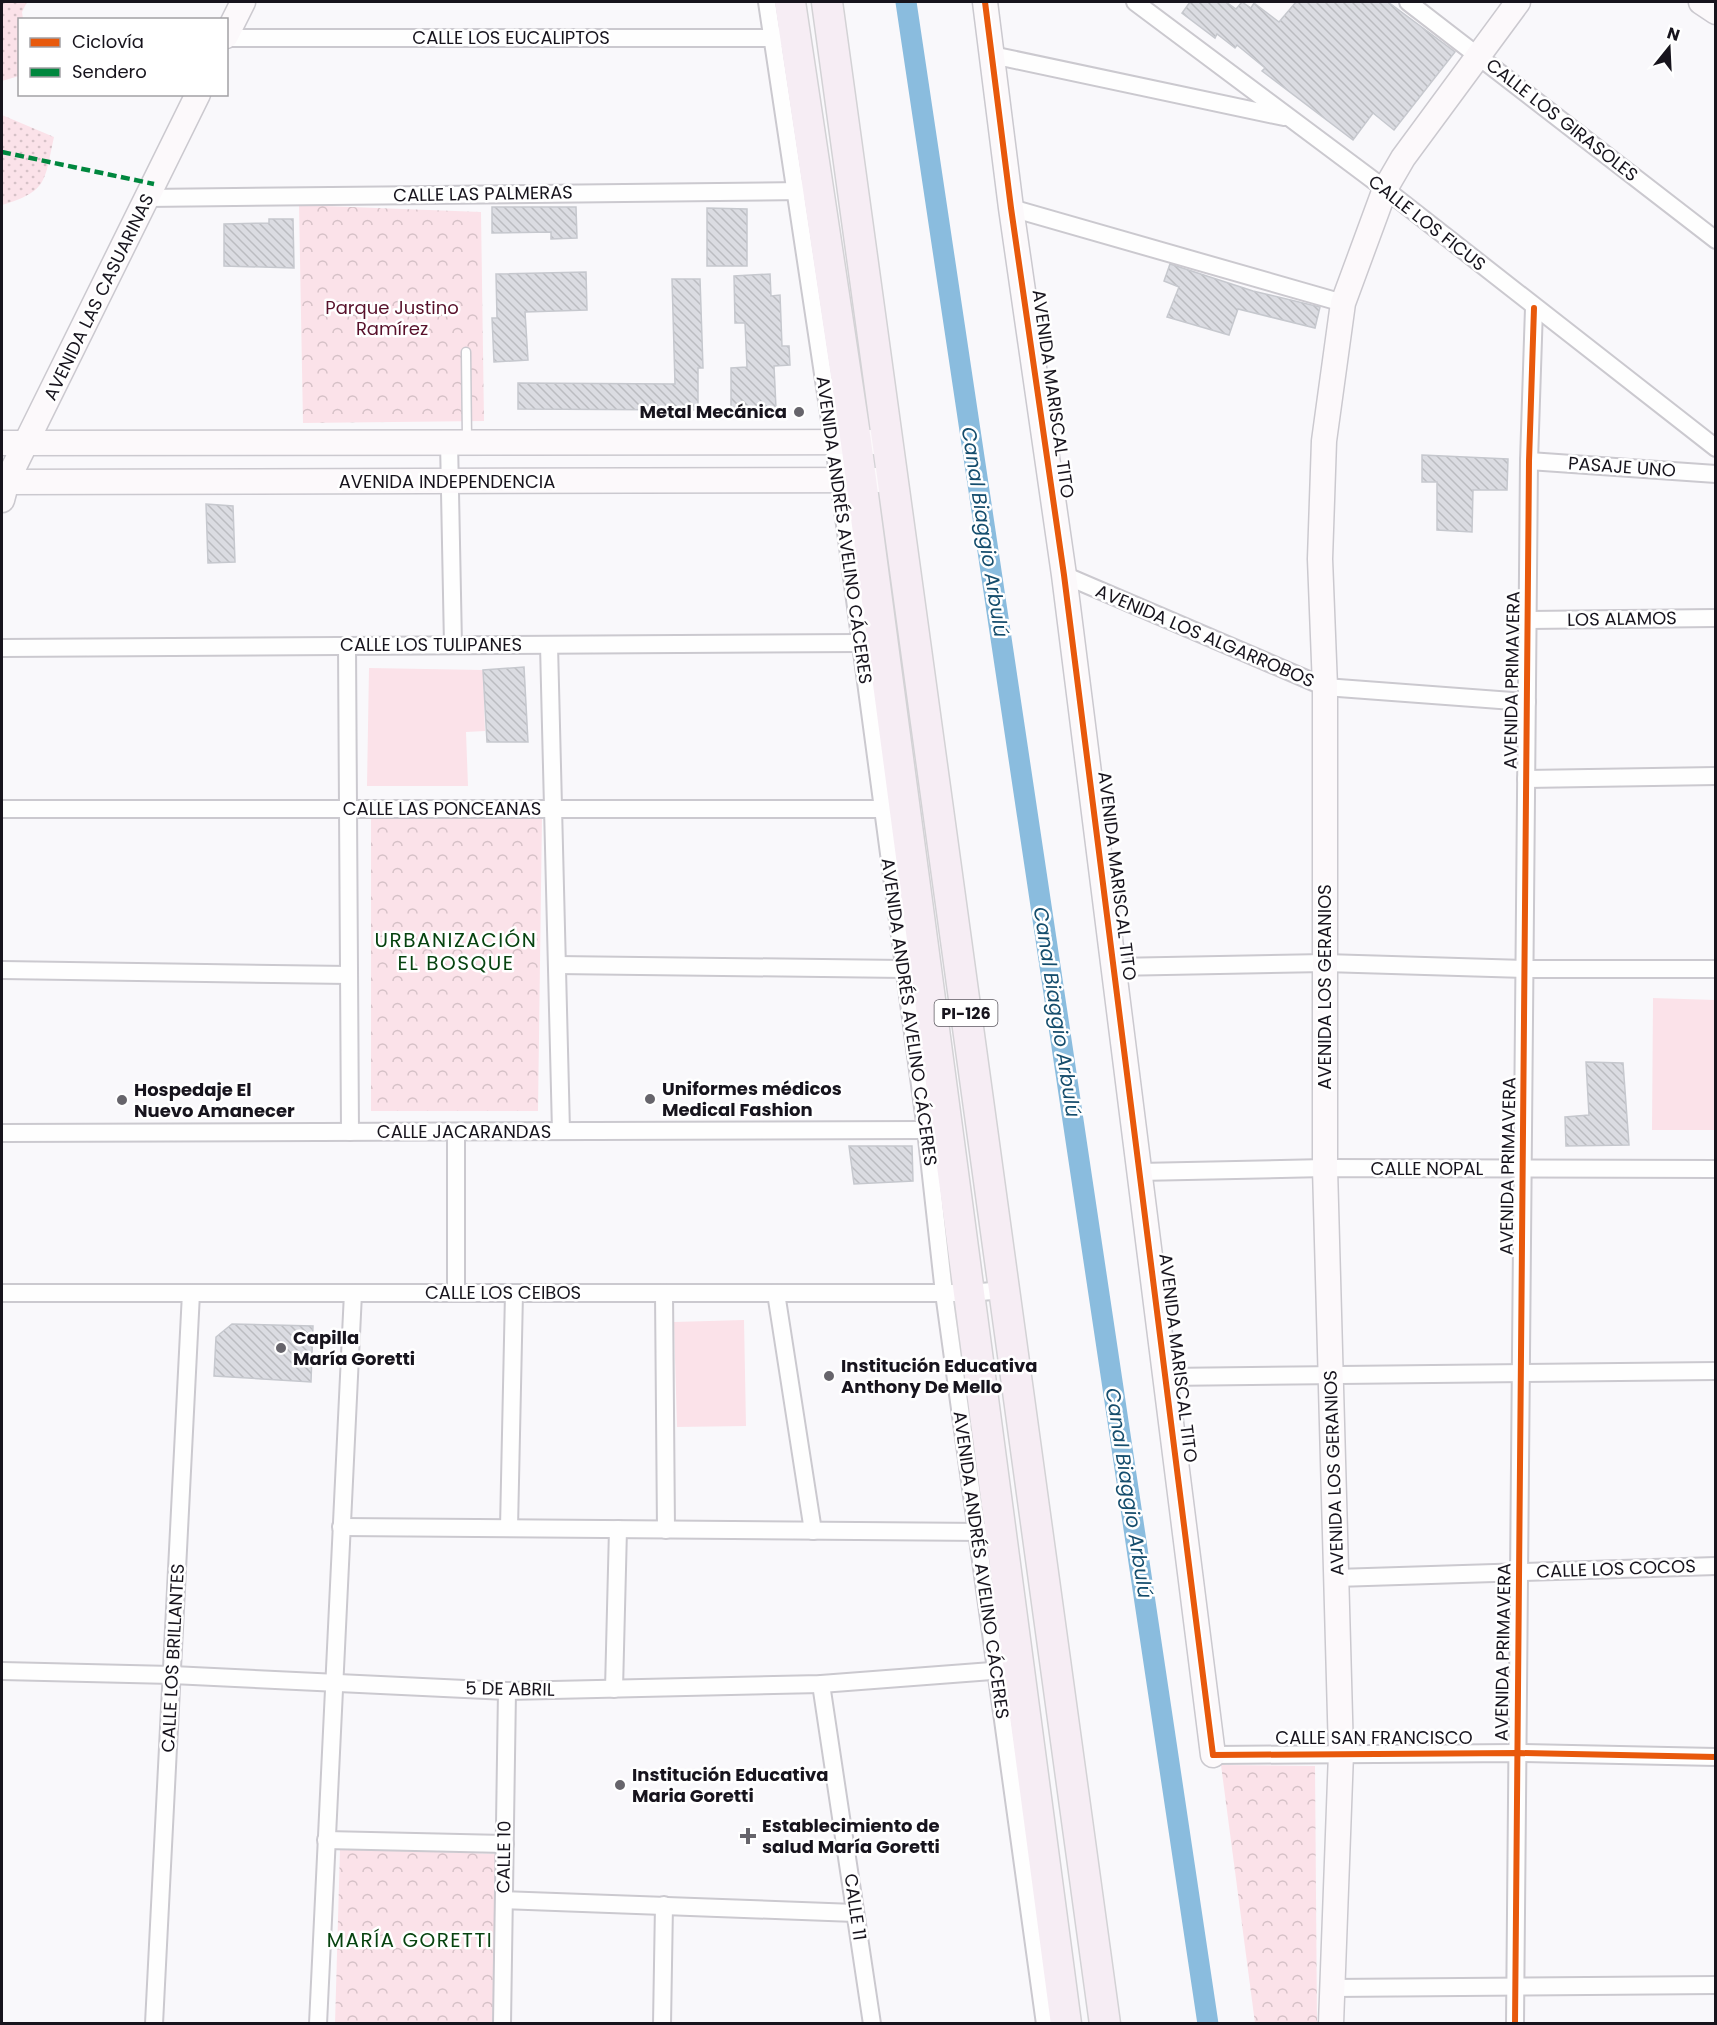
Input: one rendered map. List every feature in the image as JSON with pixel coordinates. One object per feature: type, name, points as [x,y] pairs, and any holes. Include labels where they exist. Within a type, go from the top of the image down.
[{"type":"highway","name":"AVENIDA ANDRÉS AVELINO CÁCERES","points":[[790,2],[783,38],[850,480],[1007,1670],[1066,2024]]},
{"type":"highway","name":"PI-126","points":[[827,2],[1105,2024]]},
{"type":"street","points":[[228,33],[243,2]]},
{"type":"street","name":"AVENIDA ANDRÉS AVELINO CÁCERES","points":[[767,2],[783,38]]},
{"type":"street","name":"CALLE LOS FICUS","points":[[1135,2],[1385,189],[1534,308],[1716,448]]},
{"type":"street","name":"CALLE LOS GIRASOLES","points":[[1408,2],[1716,240]]},
{"type":"street","name":"AVENIDA LOS GERANIOS","points":[[1331,2024],[1341,1753],[1326,1168],[1325,687],[1320,559],[1324,441],[1343,303],[1385,189],[1403,158],[1518,2]]},
{"type":"street","points":[[1701,2],[1716,12]]},
{"type":"street","name":"AVENIDA MARISCAL TITO","points":[[988,4],[1011,208],[1064,575],[1213,1755]]},
{"type":"street","name":"CALLE LOS EUCALIPTOS","points":[[228,37],[783,38]]},
{"type":"street","points":[[992,55],[1291,119]]},
{"type":"street","name":"AVENIDA LAS CASUARINAS","points":[[3,488],[197,96]]},
{"type":"street","name":"CALLE LAS PALMERAS","points":[[147,198],[806,191]]},
{"type":"street","points":[[1011,208],[1343,303]]},
{"type":"street","name":"AVENIDA PRIMAVERA","points":[[1515,2024],[1529,461],[1534,308]]},
{"type":"street","points":[[2,442],[458,440],[888,442]]},
{"type":"street","points":[[453,645],[450,482],[458,440]]},
{"type":"street","name":"PASAJE UNO","points":[[1529,461],[1716,474]]},
{"type":"street","name":"AVENIDA ANDRÉS AVELINO CÁCERES","points":[[850,480],[860,643],[926,1130],[956,1293]]},
{"type":"street","name":"AVENIDA INDEPENDENCIA","points":[[3,488],[450,482],[893,480]]},
{"type":"street","name":"AVENIDA LOS ALGARROBOS","points":[[1064,575],[1325,687],[1527,702]]},
{"type":"street","name":"LOS ALAMOS","points":[[1528,620],[1716,618]]},
{"type":"street","name":"CALLE LOS TULIPANES","points":[[2,648],[860,643]]},
{"type":"street","points":[[549,645],[561,1131]]},
{"type":"street","points":[[347,646],[350,1132]]},
{"type":"street","points":[[1527,779],[1716,776]]},
{"type":"street","name":"CALLE LAS PONCEANAS","points":[[2,809],[882,809]]},
{"type":"street","points":[[1113,967],[1325,963],[1525,969],[1716,969]]},
{"type":"street","points":[[557,965],[904,969]]},
{"type":"street","points":[[2,970],[349,975]]},
{"type":"street","name":"CALLE JACARANDAS","points":[[2,1133],[926,1130]]},
{"type":"street","points":[[456,1132],[456,1293]]},
{"type":"street","name":"CALLE NOPAL","points":[[1139,1172],[1326,1168],[1716,1169]]},
{"type":"street","name":"CALLE LOS CEIBOS","points":[[2,1293],[956,1293],[1004,1290]]},
{"type":"street","name":"CALLE LOS BRILLANTES","points":[[154,2024],[191,1293]]},
{"type":"street","points":[[318,2024],[353,1293]]},
{"type":"street","points":[[509,1528],[514,1293]]},
{"type":"street","points":[[664,1293],[666,1530]]},
{"type":"street","points":[[776,1293],[813,1531]]},
{"type":"street","points":[[1165,1377],[1716,1371]]},
{"type":"street","points":[[341,1527],[988,1531]]},
{"type":"street","points":[[614,1689],[618,1529]]},
{"type":"street","name":"CALLE LOS COCOS","points":[[1336,1578],[1716,1566]]},
{"type":"street","name":"AVENIDA ANDRÉS AVELINO CÁCERES","points":[[1007,1670],[1045,2024]]},
{"type":"street","name":"5 DE ABRIL","points":[[2,1671],[172,1675],[507,1691],[821,1684],[1007,1670]]},
{"type":"street","name":"CALLE 11","points":[[821,1684],[872,2024]]},
{"type":"street","name":"CALLE 10","points":[[502,2024],[507,1691]]},
{"type":"street","name":"CALLE SAN FRANCISCO","points":[[1213,1755],[1518,1753],[1716,1757]]},
{"type":"street","points":[[326,1840],[505,1844]]},
{"type":"street","points":[[504,1900],[855,1912]]},
{"type":"street","points":[[662,2024],[664,1905]]},
{"type":"street","points":[[1331,1988],[1716,1985]]},
{"type":"lane","points":[[458,440],[466,352]]},
{"type":"green space","points":[[2,2],[27,2],[22,12],[23,18],[18,18],[18,76],[2,81]]},
{"type":"green space","points":[[2,115],[54,137],[42,183],[28,195],[2,205]]},
{"type":"green space","name":"Parque Justino Ramírez","points":[[299,205],[481,212],[484,421],[303,423]]},
{"type":"green space","points":[[369,668],[483,670],[485,731],[466,732],[468,786],[367,786]]},
{"type":"green space","points":[[371,811],[542,816],[538,1111],[371,1111]]},
{"type":"green space","points":[[1653,998],[1715,1000],[1715,1130],[1652,1130]]},
{"type":"green space","points":[[744,1320],[746,1426],[677,1427],[674,1322]]},
{"type":"green space","points":[[1221,1765],[1315,1766],[1317,2023],[1255,2023]]},
{"type":"green space","points":[[340,1849],[499,1854],[494,2023],[335,2024]]},
{"type":"building","points":[[1190,2],[1226,2],[1236,9],[1242,2],[1251,8],[1254,3],[1279,22],[1296,2],[1388,2],[1455,52],[1394,130],[1373,113],[1353,140],[1262,71],[1265,68],[1237,45],[1235,48],[1217,34],[1215,38],[1182,13]]},
{"type":"building","points":[[492,207],[576,207],[577,238],[551,239],[551,232],[492,233]]},
{"type":"building","points":[[707,208],[747,209],[747,266],[707,266]]},
{"type":"building","points":[[269,219],[293,219],[294,268],[224,266],[224,224],[269,223]]},
{"type":"building","points":[[1170,264],[1253,291],[1320,307],[1315,328],[1238,309],[1229,335],[1167,317],[1179,287],[1164,281]]},
{"type":"building","points":[[586,272],[587,310],[525,312],[528,360],[494,362],[492,318],[497,318],[496,274]]},
{"type":"building","points":[[770,274],[771,296],[780,295],[782,346],[789,346],[790,365],[774,366],[776,408],[731,408],[731,368],[747,367],[745,323],[735,323],[734,276]]},
{"type":"building","points":[[672,279],[700,279],[703,368],[698,368],[698,410],[518,409],[518,383],[675,384]]},
{"type":"building","points":[[1422,455],[1508,459],[1507,490],[1473,490],[1472,532],[1437,530],[1437,482],[1422,482]]},
{"type":"building","points":[[206,504],[233,506],[235,562],[208,563]]},
{"type":"building","points":[[524,667],[528,742],[487,742],[483,670]]},
{"type":"building","points":[[1586,1062],[1623,1063],[1629,1145],[1566,1146],[1565,1117],[1589,1115]]},
{"type":"building","points":[[849,1146],[912,1146],[913,1181],[854,1184]]},
{"type":"building","points":[[232,1324],[313,1326],[311,1382],[214,1376],[216,1337]]},
{"type":"waterway","name":"Canal Biaggio Arbulú","points":[[906,2],[1208,2024]]},
{"type":"marked path","points":[[2,152],[154,184]]},
{"type":"cycle path","points":[[985,2],[1011,208],[1064,575],[1213,1755],[1518,1753],[1716,1757]]},
{"type":"cycle path","points":[[1515,2024],[1529,461],[1534,308]]},
{"type":"place","name":"Metal Mecánica","points":[[799,412]]},
{"type":"place","name":"Uniformes médicos Medical Fashion","points":[[650,1099]]},
{"type":"place","name":"Hospedaje El Nuevo Amanecer","points":[[122,1100]]},
{"type":"place","name":"Capilla María Goretti","points":[[281,1348]]},
{"type":"place","name":"Institución Educativa Anthony De Mello","points":[[829,1376]]},
{"type":"place","name":"Institución Educativa Maria Goretti","points":[[620,1785]]},
{"type":"place","name":"Establecimiento de salud María Goretti","points":[[748,1836]]},
{"type":"district","name":"URBANIZACIÓN EL BOSQUE","points":[[456,952]]},
{"type":"district","name":"MARÍA GORETTI","points":[[410,1940]]}]
